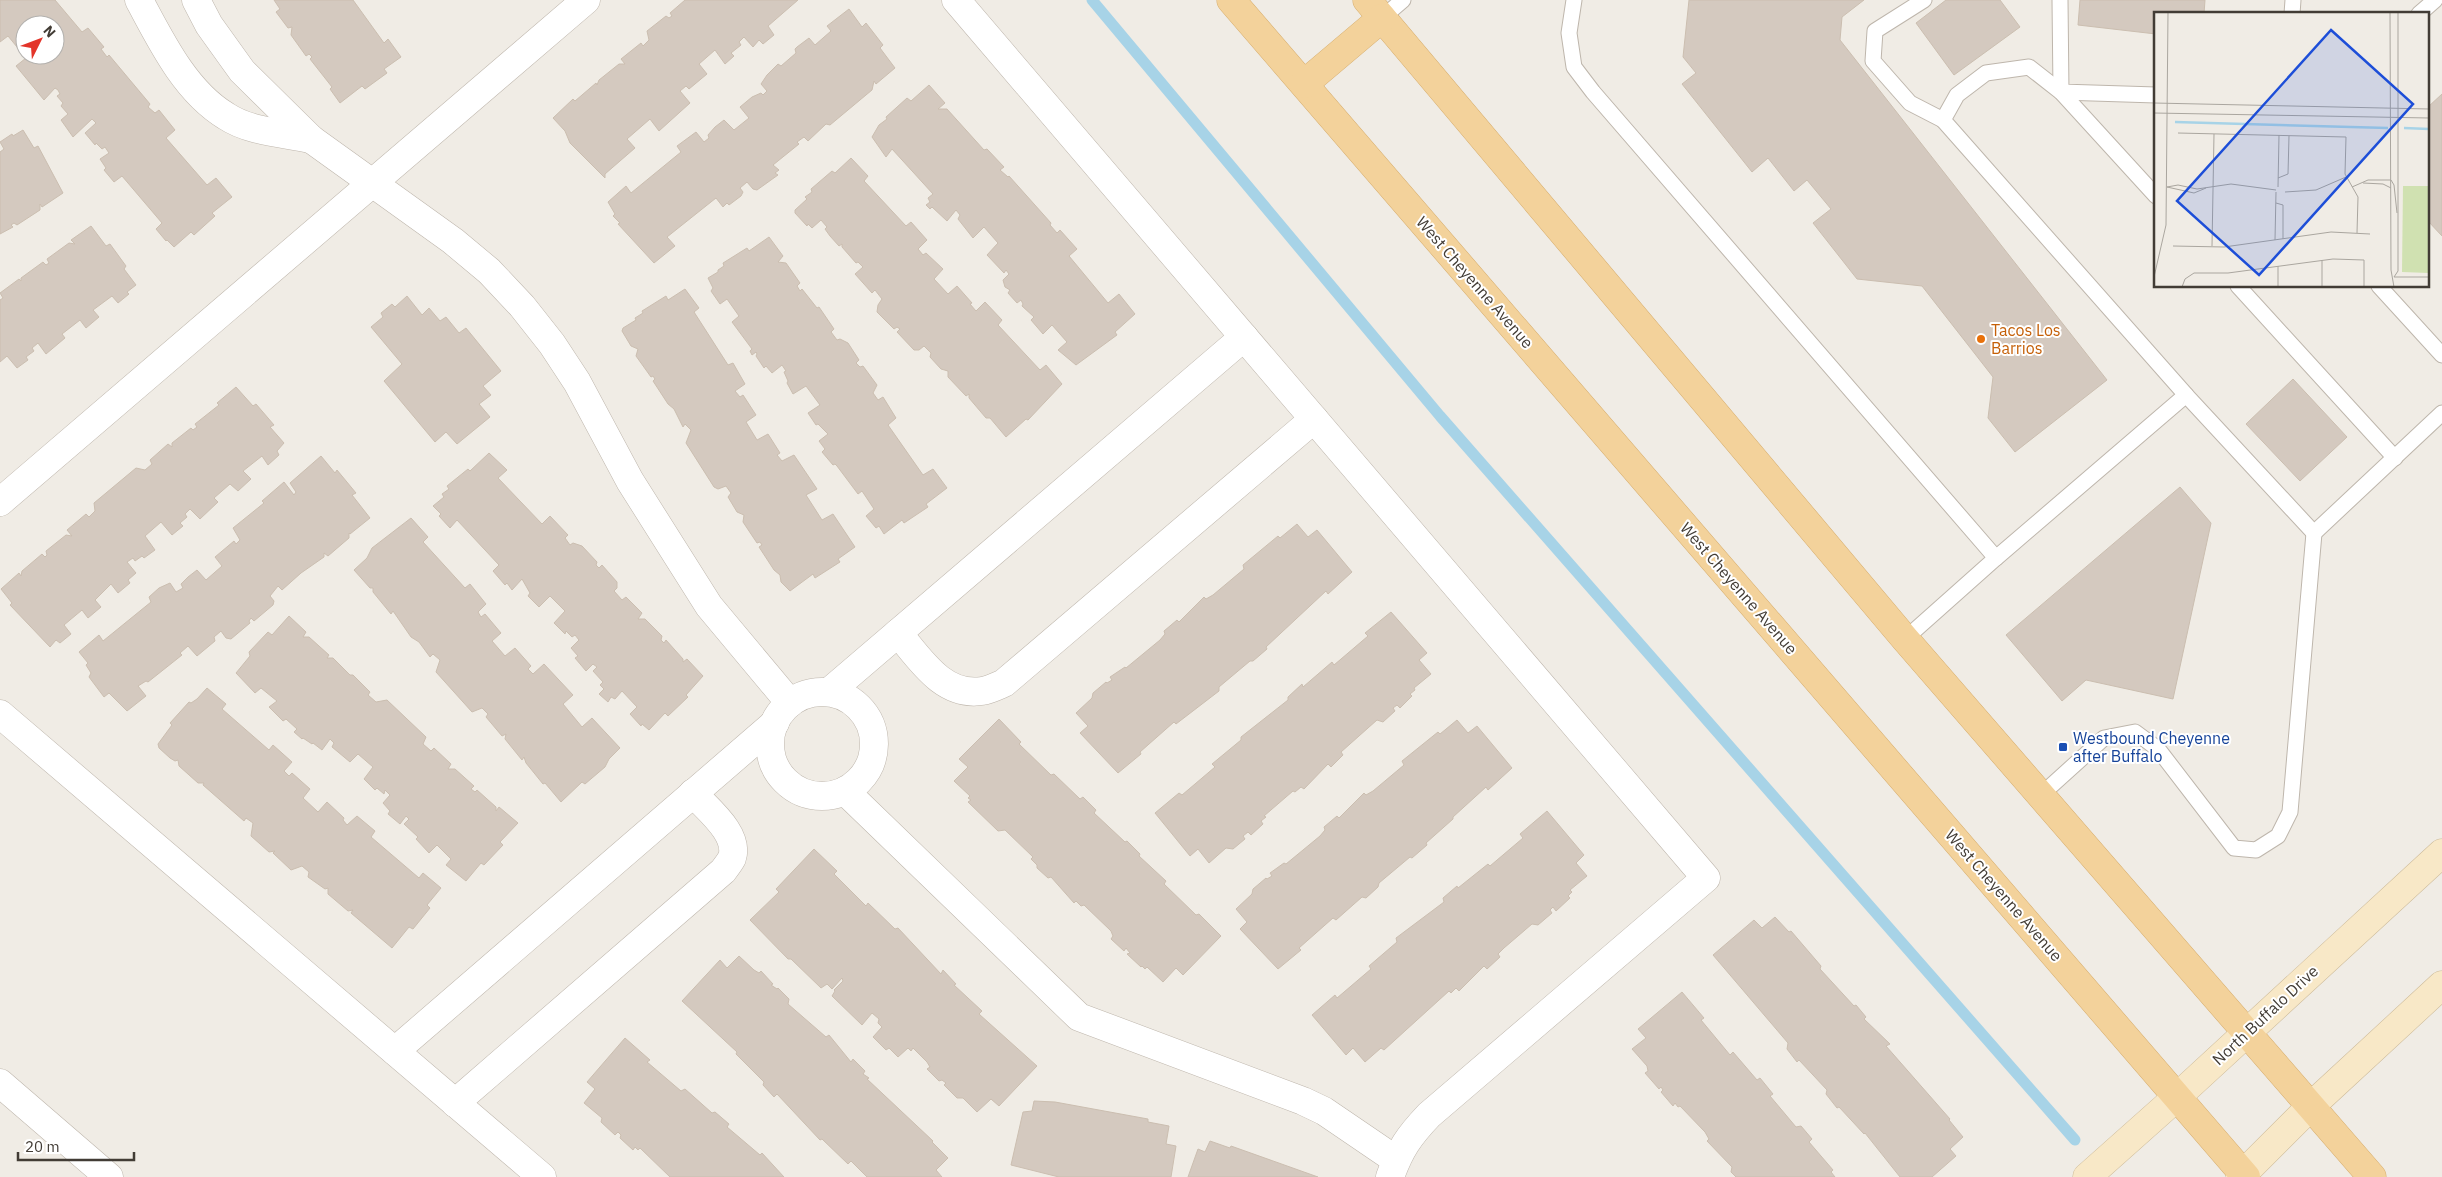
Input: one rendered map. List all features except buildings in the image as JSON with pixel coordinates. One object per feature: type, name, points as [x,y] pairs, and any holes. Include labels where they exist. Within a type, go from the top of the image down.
[{"type":"main road","name":"West Cheyenne Avenue","points":[[1231,0],[2178,1096],[2243,1176]]},
{"type":"main road","points":[[1304,84],[1374,9],[1906,639],[2245,1033],[2372,1177]]},
{"type":"main road","name":"North Buffalo Drive","points":[[2087,1177],[2178,1096],[2442,852]]},
{"type":"main road","points":[[2243,1176],[2310,1107],[2442,985]]},
{"type":"street","points":[[139,0],[168,54],[209,104],[227,117],[252,127],[311,139]]},
{"type":"street","points":[[196,0],[209,25],[242,71],[311,139],[453,241],[489,271],[522,306],[552,344],[577,382],[630,481],[709,606],[782,713]]},
{"type":"street","points":[[0,502],[586,0]]},
{"type":"street","points":[[845,790],[1079,1017],[1303,1101],[1324,1111],[1393,1169],[1409,1136],[1429,1115],[1706,878],[956,0]]},
{"type":"street","points":[[829,692],[1244,337]]},
{"type":"street","points":[[898,633],[928,669],[943,683],[962,690],[982,691],[1004,683],[1314,420]]},
{"type":"street","points":[[395,1051],[693,793],[782,713],[810,693],[829,692],[849,699],[864,712],[873,730],[874,751],[867,770],[854,785],[836,794],[816,795],[796,788],[780,775],[772,756],[770,736],[782,713]]},
{"type":"street","points":[[0,714],[542,1177]]},
{"type":"street","points":[[455,1102],[723,871],[732,858],[733,845],[729,834],[693,793]]},
{"type":"street","points":[[0,1083],[109,1177]]},
{"type":"lane","points":[[1374,9],[1403,0]]},
{"type":"lane","points":[[1574,0],[1569,32],[1574,66],[1593,92],[1996,558]]},
{"type":"lane","points":[[1924,0],[1875,31],[1873,61],[1910,103],[1943,120],[2186,395],[2314,533]]},
{"type":"lane","points":[[2060,0],[2061,92]]},
{"type":"lane","points":[[2421,12],[2435,0]]},
{"type":"lane","points":[[1943,120],[1957,95],[1986,73],[2029,67],[2061,92],[2154,194]]},
{"type":"lane","points":[[2061,92],[2154,95]]},
{"type":"lane","points":[[2240,288],[2395,458]]},
{"type":"lane","points":[[2381,288],[2442,355]]},
{"type":"lane","points":[[1906,639],[1996,558],[2186,395]]},
{"type":"lane","points":[[2041,795],[2104,738],[2135,732],[2158,749],[2234,848],[2256,850],[2278,836],[2290,812],[2314,533],[2442,413]]},
{"type":"waterway","points":[[1092,0],[1440,416],[2075,1140]]},
{"type":"place","name":"Tacos Los Barrios","points":[[1981,339]]},
{"type":"place","name":"Westbound Cheyenne after Buffalo","points":[[2063,747]]}]
